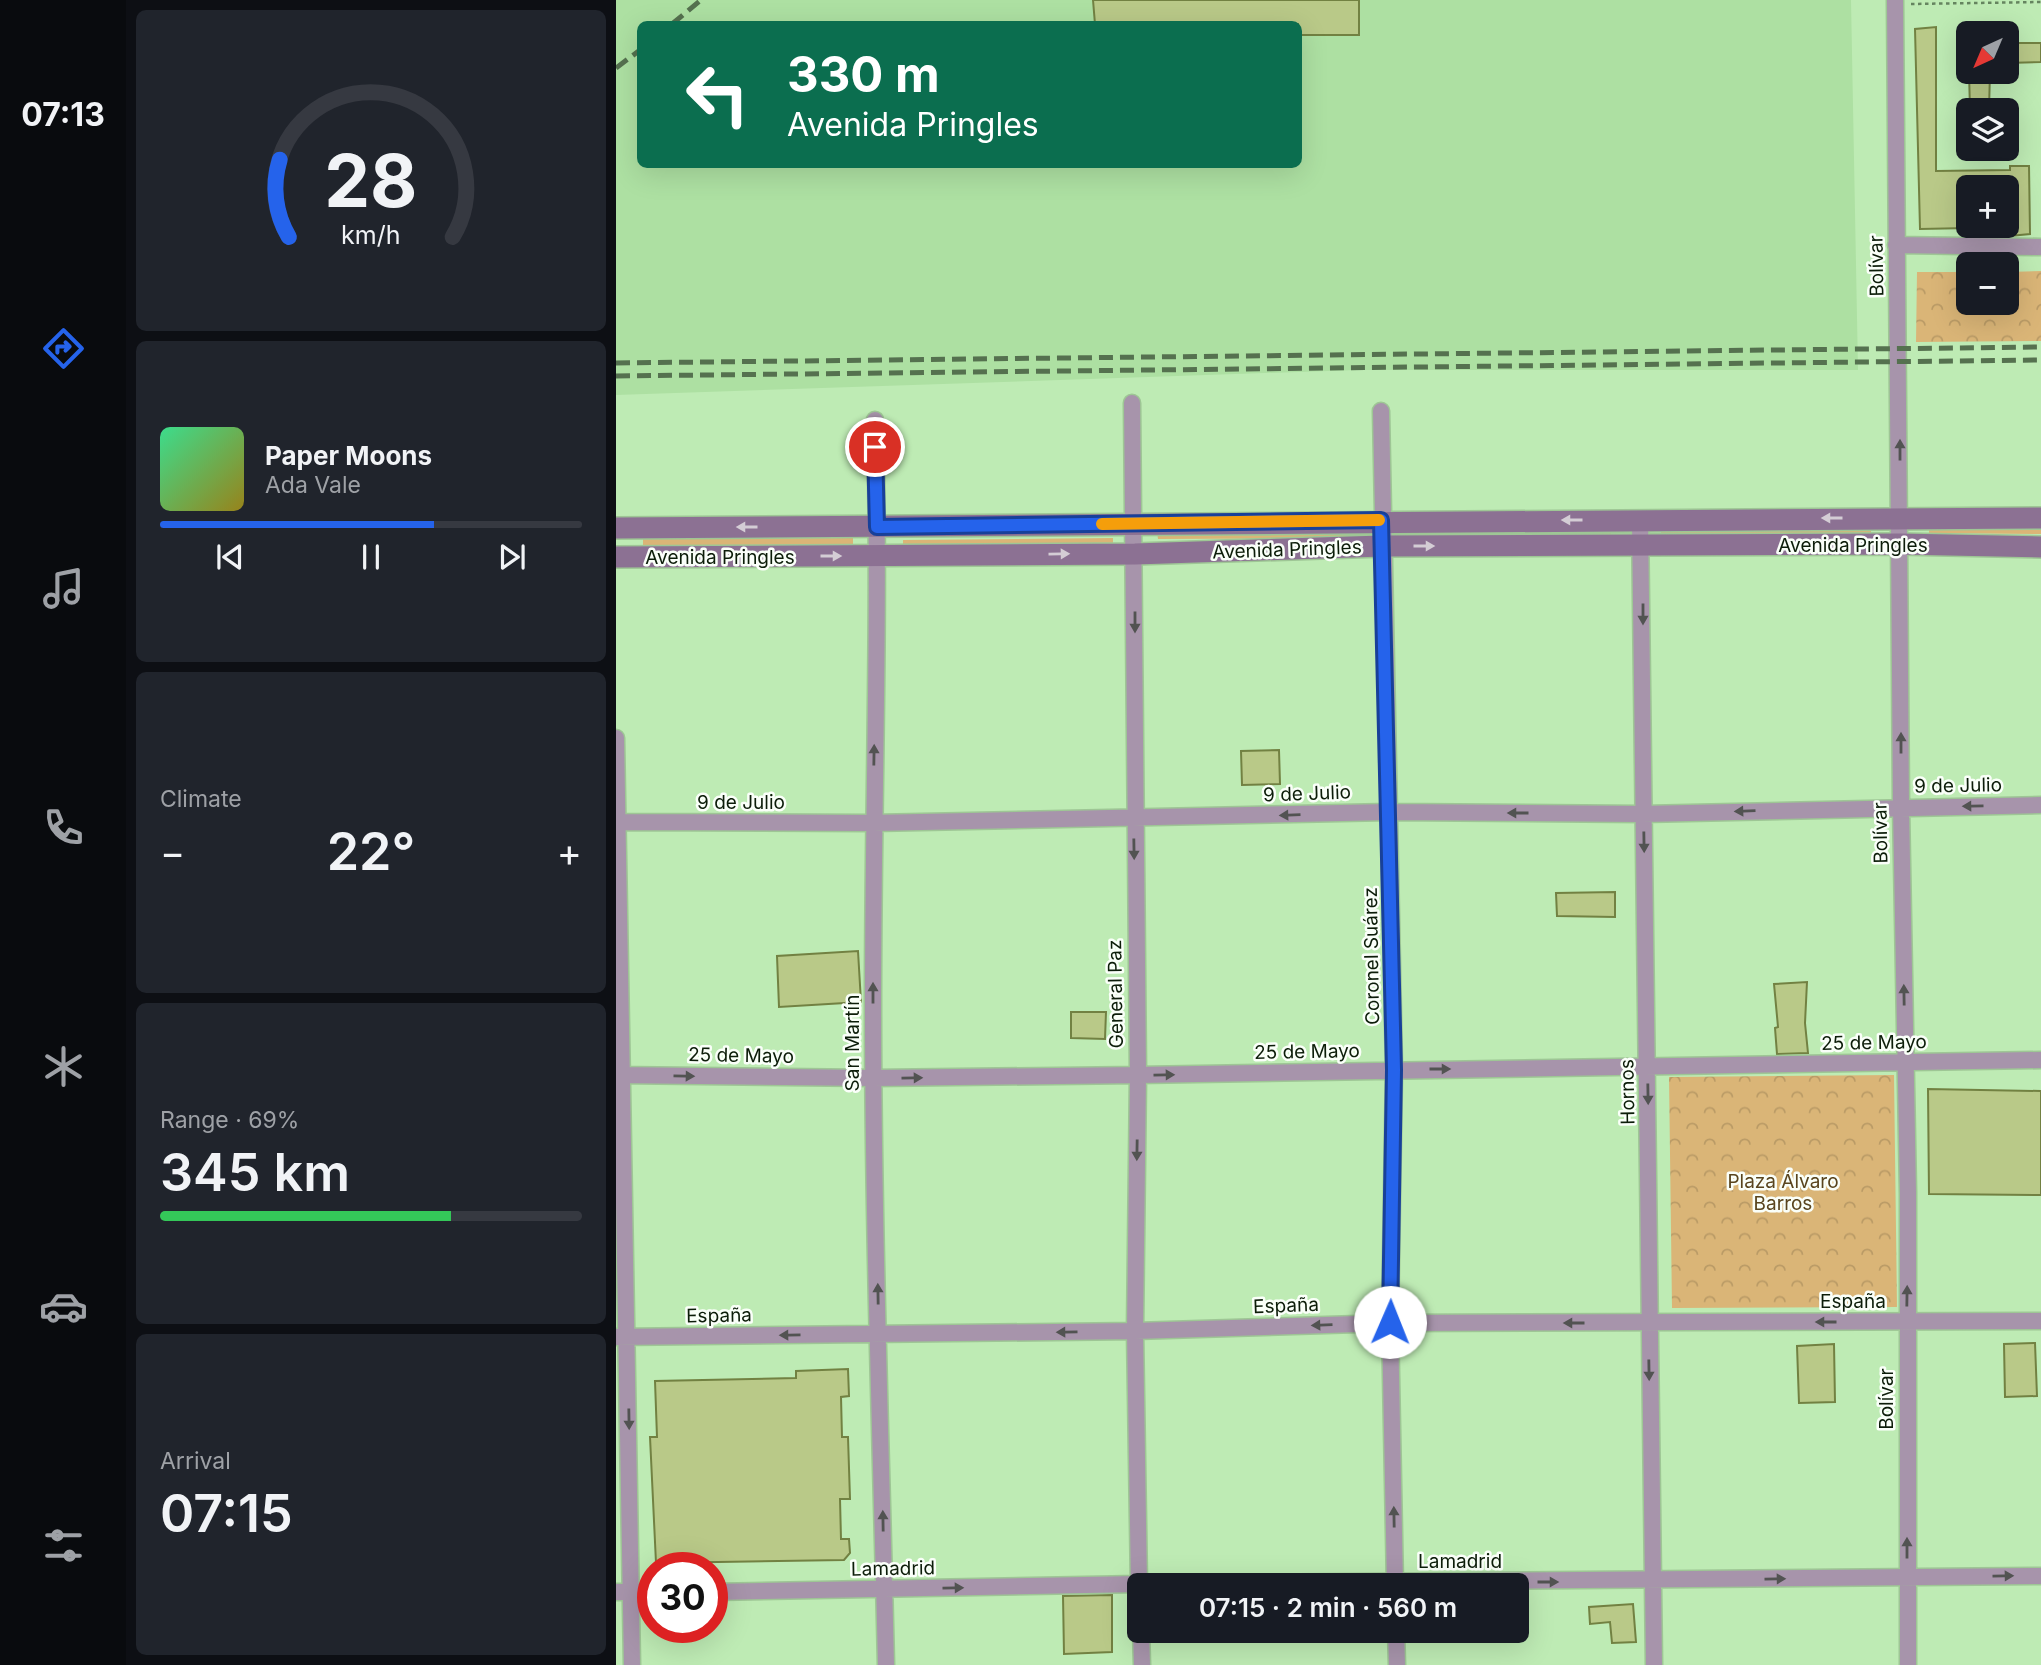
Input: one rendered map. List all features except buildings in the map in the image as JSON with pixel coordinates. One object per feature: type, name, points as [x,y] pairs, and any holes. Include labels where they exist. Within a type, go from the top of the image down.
[{"type":"main road","name":"Avenida Pringles","points":[[616,528],[1381,520],[2041,518]]},
{"type":"main road","name":"Avenida Pringles","points":[[616,557],[1135,554],[1382,546],[1900,544],[2041,547]]},
{"type":"street","name":"Bolívar","points":[[1895,2],[1901,807],[1906,1062],[1908,1665]]},
{"type":"street","points":[[1896,245],[2041,247]]},
{"type":"street","name":"General Paz","points":[[1132,403],[1138,1075],[1135,1331],[1139,1573]]},
{"type":"street","name":"Coronel Suárez","points":[[1381,411],[1381,520],[1394,1070],[1390,1322],[1395,1573]]},
{"type":"street","name":"San Martín","points":[[875,420],[878,556],[873,823],[873,1078],[887,1665]]},
{"type":"street","name":"Hornos","points":[[1640,520],[1654,1665]]},
{"type":"street","points":[[616,738],[624,1592],[632,1665]]},
{"type":"street","name":"9 de Julio","points":[[616,822],[873,823],[1389,812],[1643,814],[2041,805]]},
{"type":"street","name":"25 de Mayo","points":[[619,1075],[873,1078],[2041,1060]]},
{"type":"street","name":"España","points":[[622,1337],[1135,1331],[1390,1322],[2041,1321]]},
{"type":"street","name":"Lamadrid","points":[[1529,1582],[2041,1576]]},
{"type":"street","name":"Lamadrid","points":[[728,1592],[1127,1585]]},
{"type":"street","points":[[1141,1643],[1142,1665]]},
{"type":"street","points":[[1396,1643],[1397,1665]]},
{"type":"path","points":[[1895,2],[2041,2]]},
{"type":"shaded area","points":[[616,0],[1851,0],[1858,370],[1357,370],[616,395]]},
{"type":"green space","points":[[2041,271],[2041,341],[1916,342],[1917,272],[1956,272],[1956,315],[2019,315],[2019,272]]},
{"type":"green space","points":[[1610,527],[1611,534],[1401,535],[1400,529]]},
{"type":"green space","points":[[1929,527],[2041,527],[2041,534],[1929,533]]},
{"type":"green space","points":[[1871,528],[1871,535],[1661,536],[1661,529]]},
{"type":"green space","points":[[1367,531],[1367,538],[1158,539],[1157,532]]},
{"type":"green space","points":[[853,538],[853,545],[643,546],[643,539]]},
{"type":"green space","points":[[1113,538],[1113,545],[903,546],[903,540]]},
{"type":"green space","name":"Plaza Álvaro Barros","points":[[1894,1075],[1897,1307],[1672,1308],[1669,1077]]},
{"type":"railway","points":[[676,21],[701,0]]},
{"type":"railway","points":[[616,68],[637,52]]},
{"type":"railway","points":[[616,363],[2041,347]]},
{"type":"railway","points":[[616,376],[2041,360]]},
{"type":"slow traffic","points":[[1102,524],[1379,520]]},
{"type":"route","points":[[875,447],[877,527],[1381,520],[1394,1070],[1390,1322]]}]
